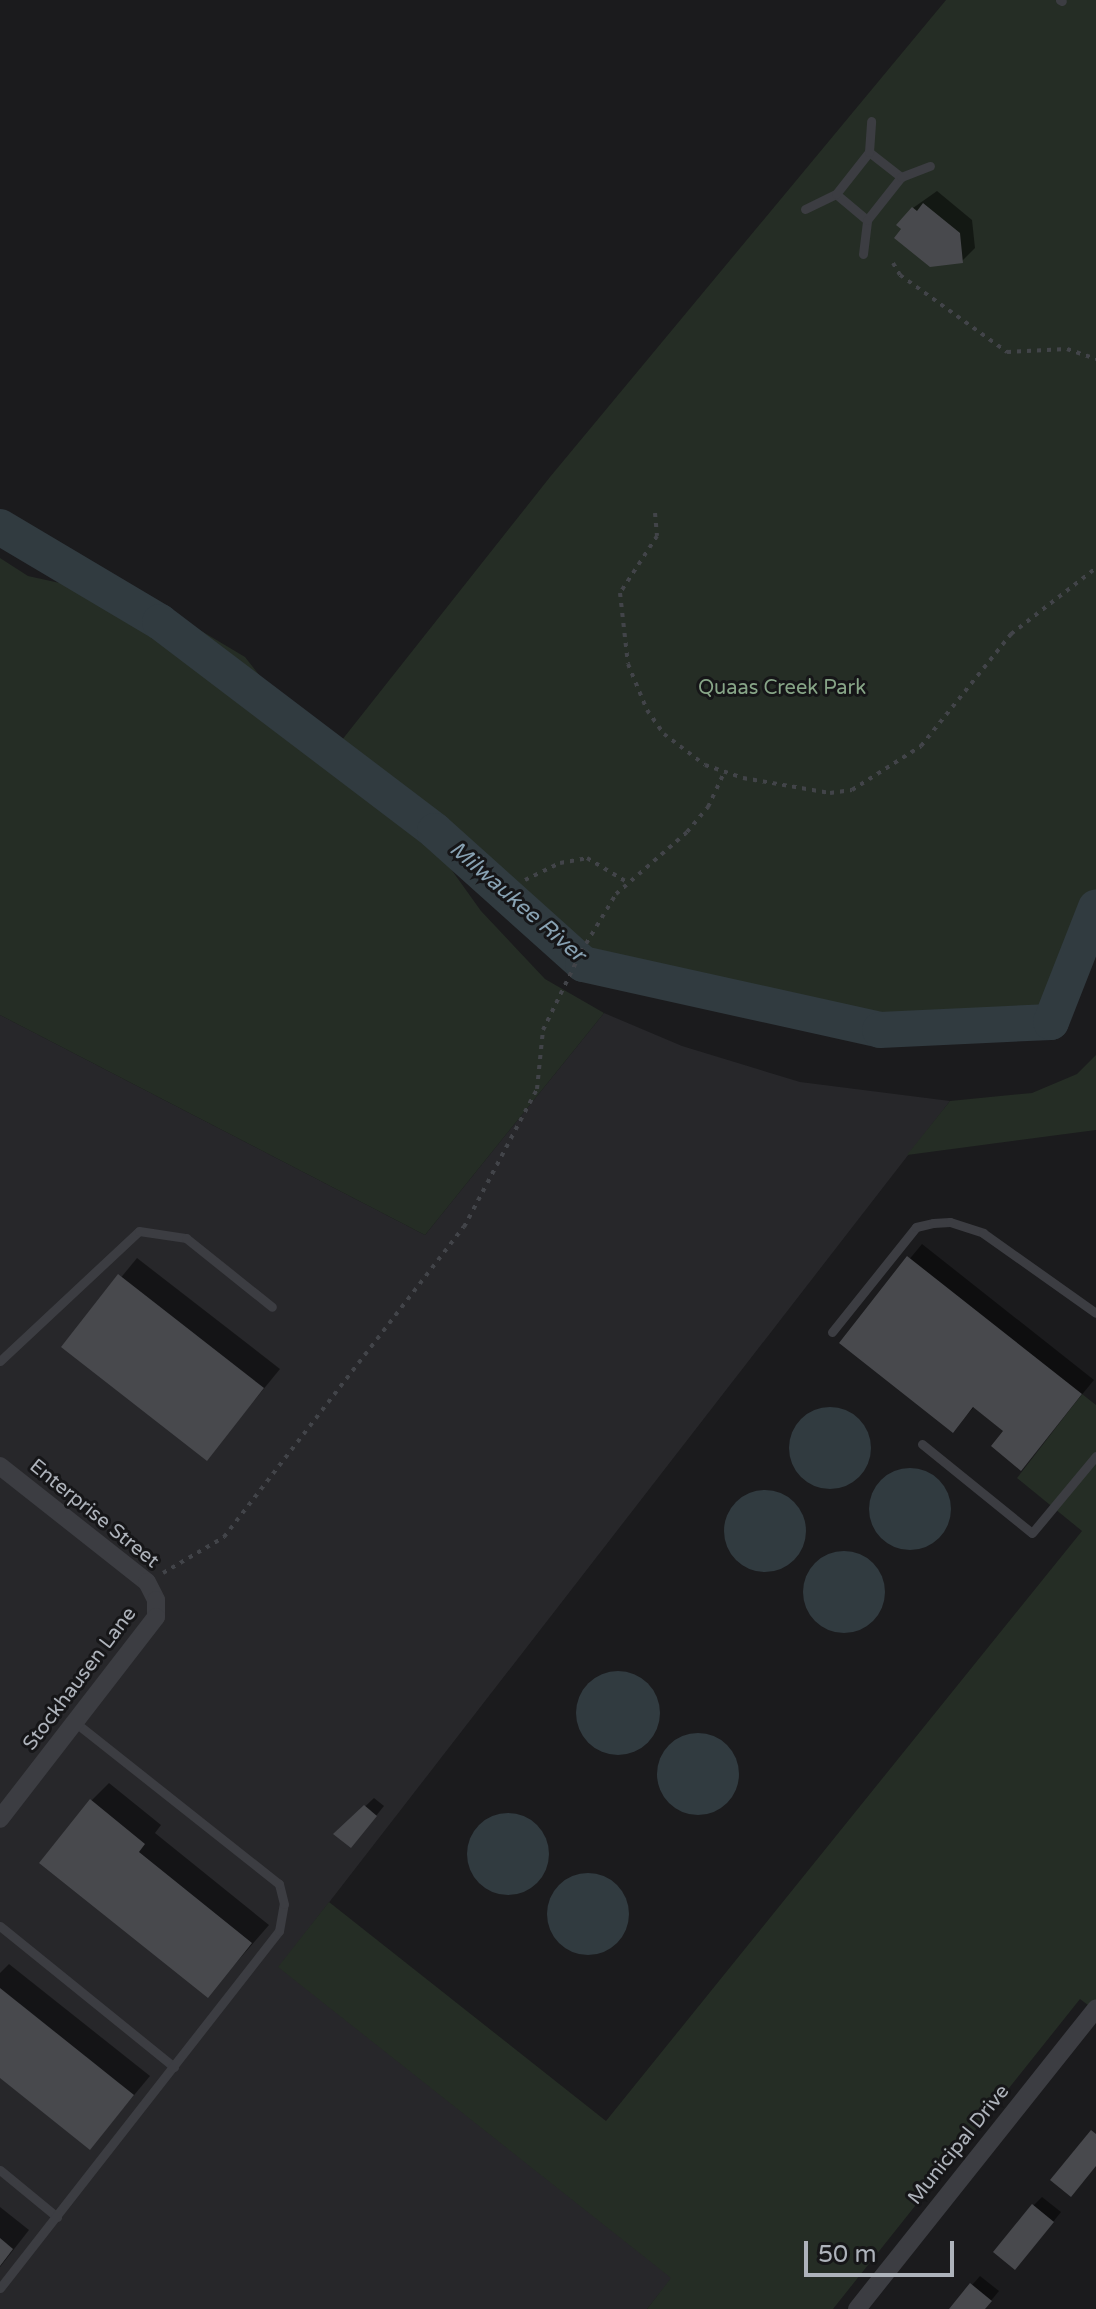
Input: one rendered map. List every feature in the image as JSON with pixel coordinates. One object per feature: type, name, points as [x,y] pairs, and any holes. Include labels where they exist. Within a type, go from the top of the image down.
[{"type":"street","name":"Enterprise Street","points":[[0,1466],[147,1582],[156,1600]]},
{"type":"street","name":"Stockhausen Lane","points":[[0,1819],[147,1633],[156,1617],[156,1600]]},
{"type":"street","name":"Municipal Drive","points":[[857,2309],[1096,2009]]},
{"type":"lane","points":[[805,209],[836,194],[869,152],[871,121]]},
{"type":"lane","points":[[869,152],[901,177]]},
{"type":"lane","points":[[863,254],[867,220],[901,177],[930,166]]},
{"type":"lane","points":[[836,194],[867,220]]},
{"type":"lane","points":[[832,1332],[916,1227],[933,1223],[950,1222],[983,1233],[1096,1313]]},
{"type":"lane","points":[[0,1361],[139,1231],[186,1238],[272,1307]]},
{"type":"lane","points":[[922,1444],[1032,1533],[1096,1456]]},
{"type":"lane","points":[[0,2288],[279,1931],[284,1904],[279,1884],[76,1723]]},
{"type":"lane","points":[[1,1930],[174,2067]]},
{"type":"lane","points":[[0,2170],[57,2217]]},
{"type":"path","points":[[893,263],[900,275],[1007,352],[1067,349],[1096,359]]},
{"type":"path","points":[[655,513],[657,536],[620,593],[628,664],[647,710],[685,754],[724,773],[830,793],[852,790],[921,746],[1011,634],[1096,568]]},
{"type":"path","points":[[147,1582],[224,1537],[464,1227],[537,1089],[543,1030],[554,1001],[600,919],[627,882],[708,807],[724,773]]},
{"type":"path","points":[[525,880],[560,863],[587,858],[627,882]]},
{"type":"shaded area","points":[[604,1013],[682,1046],[800,1082],[950,1101],[279,1967],[672,2278],[647,2309],[0,2309],[0,1015],[425,1235]]},
{"type":"shaded area","points":[[822,1407],[838,1407],[853,1414],[864,1425],[871,1448],[868,1464],[859,1477],[838,1489],[822,1489],[807,1482],[796,1471],[789,1456],[789,1440],[796,1425],[807,1414]]},
{"type":"shaded area","points":[[902,1468],[918,1468],[933,1475],[944,1486],[951,1509],[948,1525],[939,1538],[918,1550],[902,1550],[887,1543],[876,1532],[869,1517],[869,1501],[876,1486],[887,1475]]},
{"type":"shaded area","points":[[757,1490],[773,1490],[788,1497],[799,1508],[806,1531],[803,1547],[794,1560],[773,1572],[757,1572],[742,1565],[731,1554],[724,1539],[724,1523],[731,1508],[742,1497]]},
{"type":"shaded area","points":[[836,1551],[852,1551],[867,1558],[878,1569],[885,1592],[882,1608],[873,1621],[852,1633],[836,1633],[821,1626],[810,1615],[803,1600],[803,1584],[810,1569],[821,1558]]},
{"type":"shaded area","points":[[618,1671],[641,1678],[653,1690],[660,1713],[653,1736],[641,1748],[618,1755],[595,1748],[583,1736],[576,1713],[583,1690],[595,1678]]},
{"type":"shaded area","points":[[690,1733],[706,1733],[721,1740],[732,1751],[739,1774],[736,1790],[727,1803],[706,1815],[690,1815],[675,1808],[664,1797],[657,1782],[657,1766],[664,1751],[675,1740]]},
{"type":"shaded area","points":[[500,1813],[516,1813],[531,1820],[542,1831],[549,1854],[546,1870],[537,1883],[516,1895],[500,1895],[485,1888],[474,1877],[467,1862],[467,1846],[474,1831],[485,1820]]},
{"type":"shaded area","points":[[580,1873],[596,1873],[611,1880],[622,1891],[629,1914],[626,1930],[617,1943],[596,1955],[580,1955],[565,1948],[554,1937],[547,1922],[547,1906],[554,1891],[565,1880]]},
{"type":"green space","name":"Quaas Creek Park","points":[[946,0],[1096,0],[1096,907],[1051,1022],[880,1030],[583,964],[423,830],[481,911],[545,979],[604,1013],[425,1235],[0,1015],[0,558],[28,576],[87,589],[188,623],[245,657],[275,695],[338,745],[550,477]]},
{"type":"green space","points":[[1096,1055],[1096,1130],[907,1155],[950,1101],[1032,1093],[1077,1074]]},
{"type":"green space","points":[[1082,1394],[1096,1405],[1096,2011],[1080,1999],[833,2309],[647,2309],[671,2278],[278,1967],[329,1902],[606,2121],[1082,1531],[1017,1478]]},
{"type":"building","points":[[923,203],[960,233],[963,263],[930,267],[894,238],[901,229],[896,225],[912,207],[917,211]]},
{"type":"building","points":[[907,1256],[1082,1394],[1021,1471],[991,1446],[1003,1431],[973,1407],[953,1433],[839,1343]]},
{"type":"building","points":[[118,1274],[264,1388],[207,1461],[61,1347]]},
{"type":"building","points":[[90,1799],[145,1844],[139,1852],[252,1943],[208,1998],[39,1863]]},
{"type":"building","points":[[364,1805],[377,1816],[351,1848],[333,1834]]},
{"type":"building","points":[[0,1988],[134,2095],[90,2150],[0,2078]]},
{"type":"building","points":[[1091,2130],[1096,2134],[1096,2166],[1071,2197],[1050,2180]]},
{"type":"building","points":[[1032,2204],[1054,2222],[1015,2270],[993,2252]]},
{"type":"building","points":[[0,2238],[13,2249],[0,2266]]},
{"type":"building","points":[[970,2283],[992,2301],[985,2309],[949,2309]]},
{"type":"waterway","name":"Milwaukee River","points":[[0,527],[160,622],[435,831],[583,964],[880,1030],[1051,1022],[1096,907]]}]
